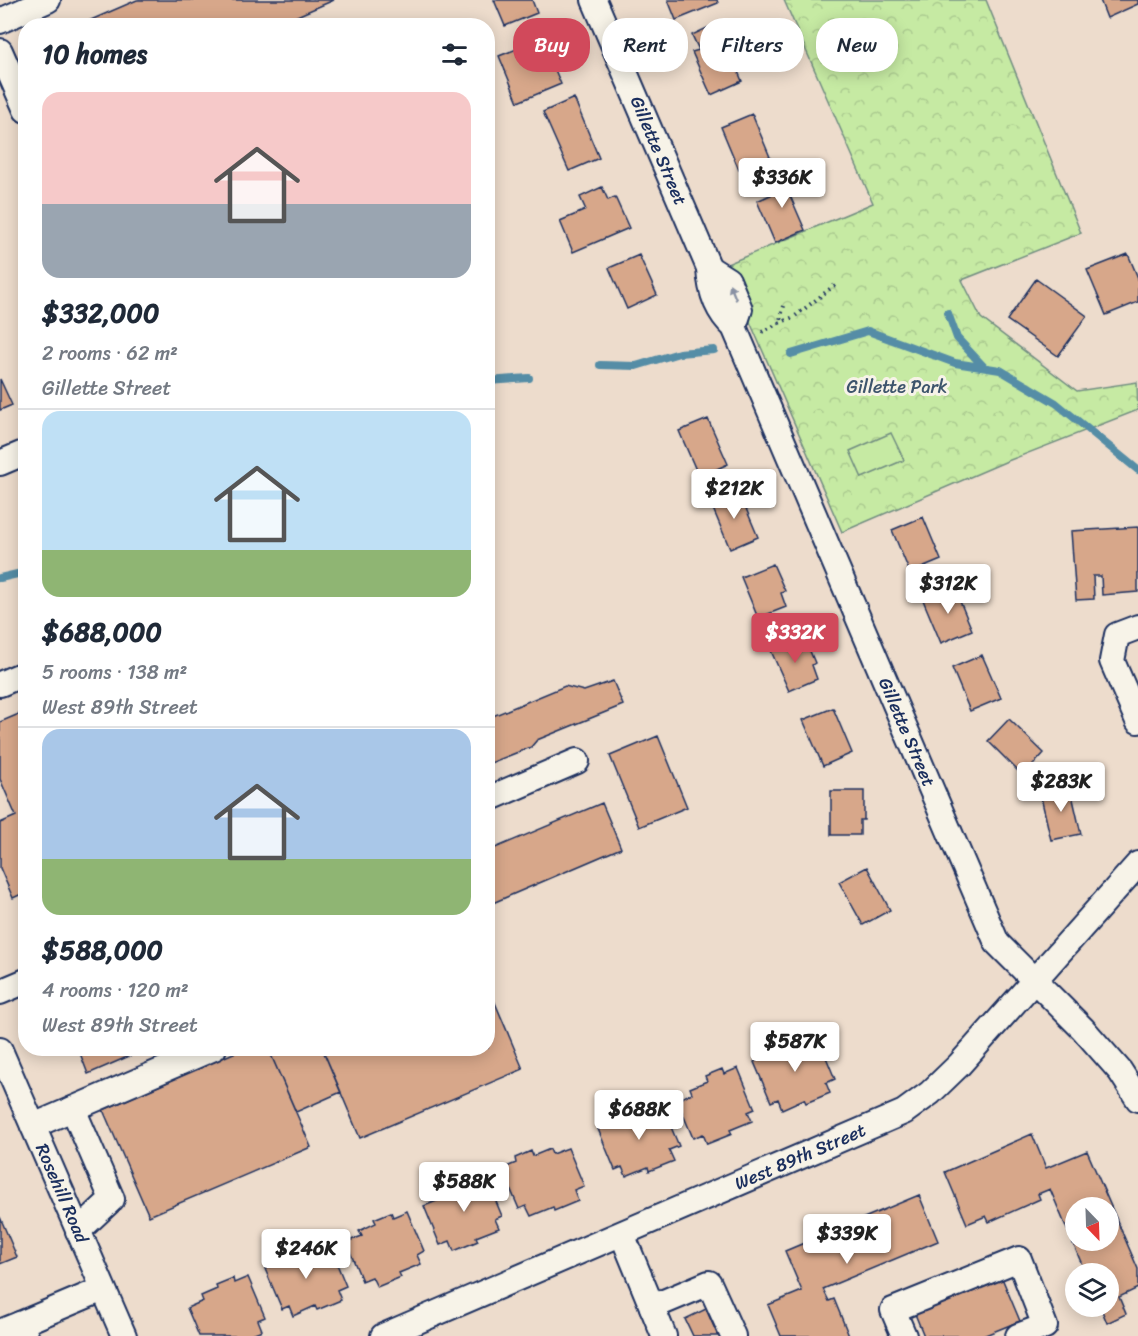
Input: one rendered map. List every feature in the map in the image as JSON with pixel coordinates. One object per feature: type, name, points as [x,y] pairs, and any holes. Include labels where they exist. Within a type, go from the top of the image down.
[{"type":"street","points":[[0,21],[48,0]]},
{"type":"street","name":"Gillette Street","points":[[594,0],[709,268],[728,280],[740,309],[734,327],[998,943],[1083,1029],[1120,1071],[1138,1100]]},
{"type":"street","points":[[0,51],[18,92]]},
{"type":"street","points":[[0,463],[18,455]]},
{"type":"street","points":[[1138,627],[1117,635],[1112,661],[1138,721]]},
{"type":"street","points":[[0,684],[18,676]]},
{"type":"street","points":[[495,797],[577,761]]},
{"type":"street","name":"West 89th Street","points":[[382,1336],[904,1112],[930,1093],[959,1065],[1138,864]]},
{"type":"street","points":[[0,992],[18,984]]},
{"type":"street","name":"Rosehill Road","points":[[0,1050],[124,1336]]},
{"type":"street","points":[[33,1126],[196,1056]]},
{"type":"street","points":[[73,1109],[112,1199],[78,1231]]},
{"type":"street","points":[[622,1233],[664,1336]]},
{"type":"street","points":[[904,1336],[893,1310],[1019,1259],[1045,1326],[1018,1336]]},
{"type":"street","points":[[652,1307],[709,1283],[733,1336]]},
{"type":"street","points":[[15,1331],[103,1289]]},
{"type":"path","points":[[762,332],[794,317],[835,285]]},
{"type":"path","points":[[779,323],[784,306]]},
{"type":"green space","name":"Gillette Park","points":[[784,0],[986,0],[1081,233],[962,280],[981,318],[1077,391],[1137,382],[1138,410],[1005,462],[842,532],[725,265],[873,203],[804,46],[804,18],[792,18]]},
{"type":"green space","points":[[891,433],[904,460],[862,478],[850,451]]},
{"type":"building","points":[[137,0],[334,0],[292,18],[95,18]]},
{"type":"building","points":[[494,0],[532,0],[537,13],[525,18],[513,18],[513,23],[505,26]]},
{"type":"building","points":[[668,0],[717,0],[718,3],[681,18],[675,18]]},
{"type":"building","points":[[1100,0],[1138,0],[1138,4],[1107,18]]},
{"type":"building","points":[[700,31],[700,70],[692,52],[699,50],[692,35]]},
{"type":"building","points":[[513,50],[513,72],[556,72],[561,84],[518,102],[499,56]]},
{"type":"building","points":[[701,72],[738,72],[742,81],[711,95]]},
{"type":"building","points":[[574,98],[599,158],[569,171],[543,112]]},
{"type":"building","points":[[752,114],[770,157],[739,170],[721,127]]},
{"type":"building","points":[[798,171],[804,184],[788,191],[805,230],[775,243],[757,201],[777,192],[773,183]]},
{"type":"building","points":[[602,187],[608,200],[615,197],[629,228],[573,252],[560,221],[586,210],[580,197]]},
{"type":"building","points":[[1128,254],[1138,278],[1138,302],[1106,315],[1087,270]]},
{"type":"building","points":[[639,255],[657,295],[627,309],[609,268]]},
{"type":"building","points":[[1036,279],[1087,316],[1058,356],[1007,320]]},
{"type":"building","points":[[0,379],[12,405],[0,410]]},
{"type":"building","points":[[708,419],[728,464],[699,477],[679,431]]},
{"type":"building","points":[[739,492],[758,537],[730,549],[711,504]]},
{"type":"building","points":[[923,517],[941,560],[910,573],[892,530]]},
{"type":"building","points":[[1138,527],[1138,592],[1102,595],[1101,576],[1093,576],[1094,599],[1076,600],[1071,531]]},
{"type":"building","points":[[773,564],[785,591],[781,593],[786,607],[758,618],[741,577]]},
{"type":"building","points":[[954,587],[972,630],[941,643],[923,600]]},
{"type":"building","points":[[804,637],[815,663],[812,665],[817,679],[789,691],[771,651]]},
{"type":"building","points":[[982,655],[1001,698],[970,711],[952,668]]},
{"type":"building","points":[[613,681],[623,705],[537,740],[531,747],[495,761],[495,715],[565,686],[584,691]]},
{"type":"building","points":[[833,708],[852,753],[823,766],[803,720]]},
{"type":"building","points":[[18,714],[18,896],[13,898],[0,868],[0,823],[16,816],[0,779],[0,722]]},
{"type":"building","points":[[1009,719],[1044,753],[1023,776],[988,741]]},
{"type":"building","points":[[658,736],[687,807],[639,827],[610,756]]},
{"type":"building","points":[[1070,786],[1081,834],[1051,840],[1040,793]]},
{"type":"building","points":[[831,791],[864,791],[864,820],[860,820],[860,835],[831,835]]},
{"type":"building","points":[[602,803],[621,848],[495,902],[495,848]]},
{"type":"building","points":[[867,867],[890,910],[863,925],[839,882]]},
{"type":"building","points":[[495,1003],[523,1069],[360,1138],[325,1056],[495,1056]]},
{"type":"building","points":[[819,1040],[835,1079],[826,1083],[830,1093],[806,1103],[804,1099],[782,1109],[778,1099],[771,1102],[754,1062],[768,1055],[766,1051],[783,1044],[785,1048],[802,1041],[804,1046]]},
{"type":"building","points":[[81,1056],[130,1056],[88,1074]]},
{"type":"building","points":[[227,1056],[271,1056],[311,1147],[149,1216],[103,1110]]},
{"type":"building","points":[[272,1056],[325,1056],[341,1092],[296,1112]]},
{"type":"building","points":[[738,1068],[755,1109],[748,1112],[752,1121],[730,1130],[732,1134],[707,1144],[703,1134],[693,1138],[677,1100],[692,1093],[690,1088],[707,1081],[705,1076],[722,1069],[724,1074]]},
{"type":"building","points":[[663,1108],[679,1146],[669,1150],[674,1161],[649,1171],[648,1167],[626,1176],[622,1167],[615,1170],[598,1129],[612,1123],[610,1119],[627,1111],[628,1116],[645,1109],[647,1114]]},
{"type":"building","points":[[1032,1134],[1046,1168],[1087,1151],[1107,1197],[1065,1197],[1065,1224],[1050,1189],[1038,1194],[1040,1199],[989,1222],[986,1216],[967,1224],[945,1172]]},
{"type":"building","points":[[568,1148],[584,1186],[574,1190],[578,1201],[554,1211],[553,1207],[531,1216],[526,1206],[519,1209],[502,1169],[516,1163],[515,1158],[531,1151],[533,1156],[550,1149],[552,1154]]},
{"type":"building","points":[[485,1175],[502,1216],[495,1219],[499,1228],[476,1237],[478,1241],[454,1251],[450,1241],[440,1245],[424,1206],[439,1200],[437,1195],[454,1188],[452,1183],[469,1176],[471,1181]]},
{"type":"building","points":[[919,1195],[938,1241],[823,1289],[829,1301],[834,1299],[849,1336],[781,1336],[768,1305],[802,1291],[785,1251]]},
{"type":"building","points":[[407,1211],[424,1251],[417,1255],[421,1264],[399,1273],[401,1277],[377,1287],[372,1277],[362,1281],[346,1242],[362,1236],[359,1231],[376,1223],[374,1219],[391,1212],[393,1217]]},
{"type":"building","points":[[0,1217],[17,1257],[0,1264]]},
{"type":"building","points":[[1119,1225],[1138,1269],[1138,1288],[1119,1297],[1119,1263],[1081,1263],[1076,1251],[1119,1251]]},
{"type":"building","points":[[330,1247],[346,1286],[337,1290],[341,1300],[317,1310],[315,1306],[293,1316],[289,1306],[282,1309],[265,1269],[279,1263],[277,1258],[294,1251],[296,1255],[313,1248],[315,1253]]},
{"type":"building","points":[[248,1277],[265,1317],[258,1320],[262,1330],[247,1336],[199,1336],[187,1308],[203,1301],[201,1296],[217,1289],[216,1285],[233,1278],[234,1283]]},
{"type":"building","points":[[1002,1278],[1020,1321],[983,1336],[924,1336],[915,1314]]},
{"type":"building","points":[[1119,1297],[1126,1314],[1107,1323],[1105,1317],[1119,1317]]},
{"type":"building","points":[[706,1309],[718,1336],[693,1336],[685,1319]]},
{"type":"waterway","points":[[948,313],[957,338],[984,367]]},
{"type":"waterway","points":[[791,354],[868,331],[955,363],[1000,370],[1056,403],[1138,470]]},
{"type":"waterway","points":[[600,365],[636,366],[679,353],[714,350]]},
{"type":"waterway","points":[[495,380],[529,378]]},
{"type":"waterway","points":[[0,578],[18,574]]}]
